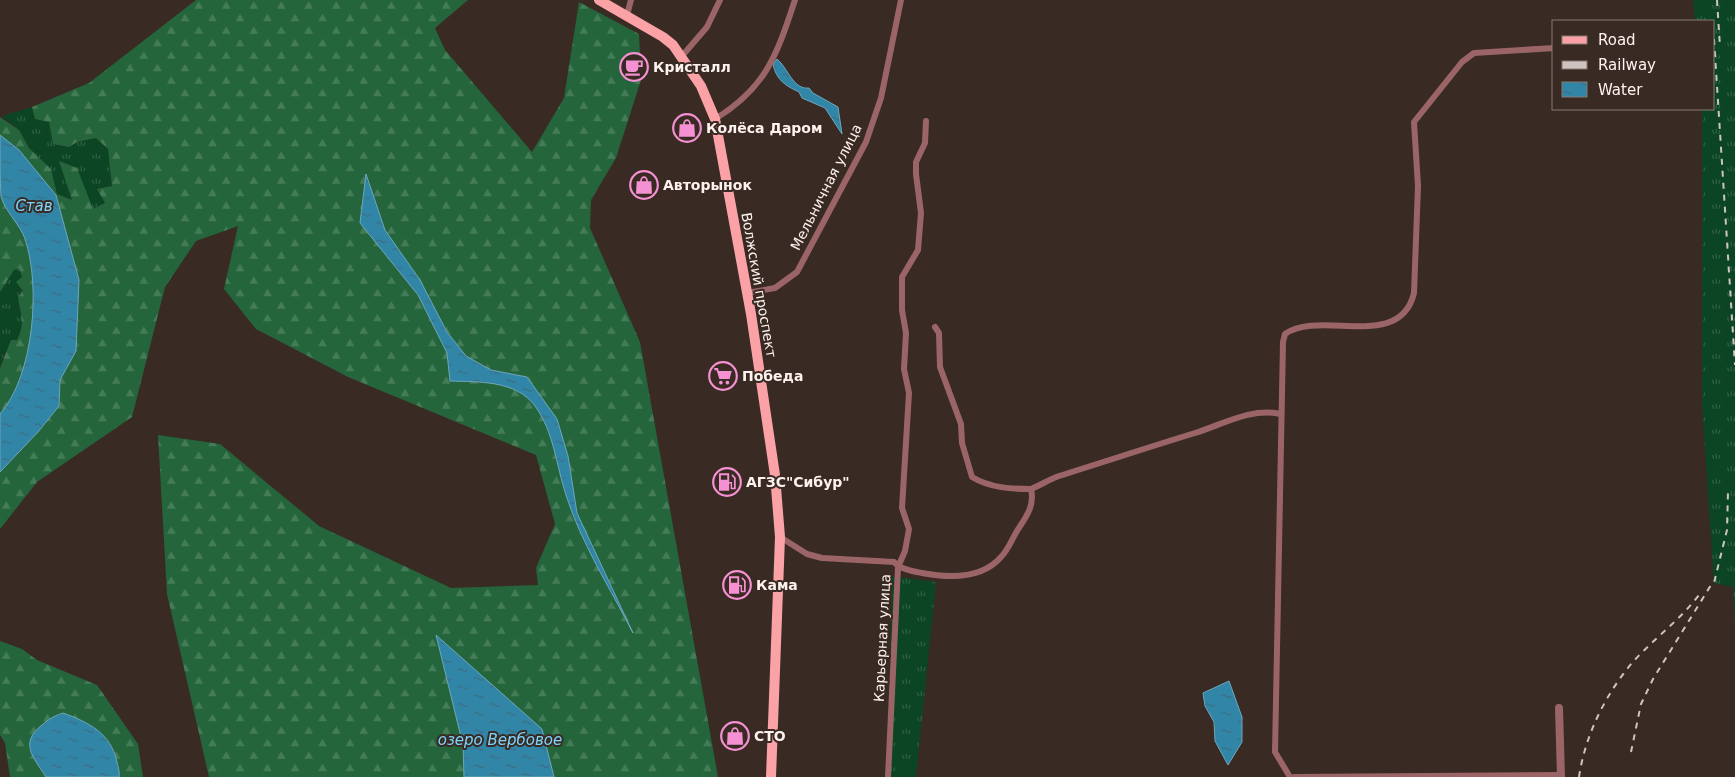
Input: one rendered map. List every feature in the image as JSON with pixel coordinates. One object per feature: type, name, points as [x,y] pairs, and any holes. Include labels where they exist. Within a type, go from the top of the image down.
[{"type":"main road","name":"Волжский проспект","points":[[600,0],[663,37],[682,56],[701,86],[715,119],[776,475],[780,537],[771,777]]},
{"type":"street","points":[[627,15],[631,0]]},
{"type":"street","points":[[682,56],[707,27],[720,0]]},
{"type":"street","points":[[715,119],[729,110],[767,73],[781,42],[795,0]]},
{"type":"street","name":"Мельничная улица","points":[[746,293],[774,288],[797,272],[866,142],[881,98],[901,0]]},
{"type":"street","points":[[1290,777],[1275,752],[1280,414],[1285,334],[1297,327],[1372,326],[1384,324],[1403,315],[1411,306],[1414,293],[1418,186],[1414,122],[1462,62],[1474,53],[1552,48]]},
{"type":"street","name":"Карьерная улица","points":[[888,777],[898,567],[906,551],[909,529],[902,508],[910,393],[904,369],[906,333],[902,310],[902,277],[918,250],[921,214],[916,162],[925,143],[926,121]]},
{"type":"street","points":[[935,327],[939,333],[940,368],[961,424],[962,443],[972,478],[980,482],[1010,489],[1031,489],[1057,476],[1080,471],[1141,448],[1240,418],[1270,412],[1280,414]]},
{"type":"street","points":[[780,537],[807,554],[822,558],[894,562],[898,567],[933,575],[956,577],[978,571],[995,563],[1003,556],[1008,543],[1028,515],[1034,500],[1031,489]]},
{"type":"street","points":[[1294,777],[1561,776],[1559,708]]},
{"type":"green space","points":[[196,0],[468,0],[435,28],[445,50],[532,152],[564,98],[579,2],[639,34],[641,80],[616,158],[591,200],[590,228],[640,342],[718,777],[209,777],[167,594],[158,435],[220,444],[319,526],[451,588],[538,585],[536,568],[555,524],[536,455],[348,377],[256,329],[224,289],[238,226],[196,241],[165,287],[132,417],[37,482],[0,529],[0,368],[11,340],[17,340],[20,333],[22,318],[18,297],[23,291],[16,282],[22,277],[19,268],[14,270],[0,292],[0,117],[19,130],[29,148],[51,169],[57,194],[72,200],[59,161],[77,168],[93,209],[105,203],[97,189],[112,186],[108,149],[96,138],[77,142],[69,147],[53,144],[49,122],[35,119],[32,107],[89,83]]},
{"type":"green space","points":[[1693,0],[1735,0],[1735,625],[1733,587],[1714,583],[1702,405],[1702,110],[1715,110],[1715,20],[1695,20]]},
{"type":"green space","points":[[32,107],[35,119],[49,122],[53,144],[69,147],[77,142],[96,138],[108,149],[112,186],[97,189],[105,203],[93,209],[71,166],[59,161],[73,200],[57,194],[51,169],[29,148],[19,130],[2,116]]},
{"type":"green space","points":[[19,267],[22,277],[19,288],[23,291],[19,304],[22,309],[22,330],[17,340],[5,352],[0,368],[0,292],[14,270]]},
{"type":"green space","points":[[892,576],[936,582],[916,777],[888,777]]},
{"type":"green space","points":[[0,641],[22,649],[37,660],[97,685],[138,744],[143,777],[10,777],[5,743],[0,735]]},
{"type":"water","points":[[777,59],[799,86],[809,88],[813,93],[838,107],[842,134],[825,108],[802,98],[799,92],[786,85],[779,78],[773,64]]},
{"type":"water","name":"Став","points":[[0,135],[19,150],[56,195],[79,280],[76,351],[60,380],[59,406],[38,432],[0,472],[0,414],[11,397],[20,377],[27,354],[31,330],[33,281],[25,239],[1,196]]},
{"type":"water","points":[[366,174],[385,230],[420,280],[447,332],[466,356],[491,370],[527,377],[557,419],[568,456],[577,513],[633,633],[596,565],[572,513],[551,438],[535,406],[518,391],[507,387],[484,382],[450,381],[447,353],[418,295],[360,223]]},
{"type":"water","name":"озеро Вербовое","points":[[436,635],[542,729],[554,777],[464,777],[463,745]]},
{"type":"water","points":[[1229,681],[1242,717],[1242,742],[1228,765],[1215,741],[1214,722],[1205,706],[1203,693]]},
{"type":"water","points":[[63,713],[81,720],[104,736],[114,752],[119,777],[46,777],[30,750],[31,738],[45,723]]},
{"type":"railway","points":[[1717,0],[1720,47]]},
{"type":"railway","points":[[1715,55],[1735,365]]},
{"type":"railway","points":[[1631,752],[1641,704],[1653,679],[1714,583],[1727,530],[1728,491]]},
{"type":"railway","points":[[1579,777],[1591,731],[1605,702],[1622,675],[1649,645],[1686,611],[1702,591]]},
{"type":"place","name":"Кристалл","points":[[634,67]]},
{"type":"place","name":"Колёса Даром","points":[[687,128]]},
{"type":"place","name":"Авторынок","points":[[644,185]]},
{"type":"place","name":"Победа","points":[[723,376]]},
{"type":"place","name":"АГЗС\"Сибур\"","points":[[727,482]]},
{"type":"place","name":"Кама","points":[[737,585]]},
{"type":"place","name":"СТО","points":[[735,736]]}]
